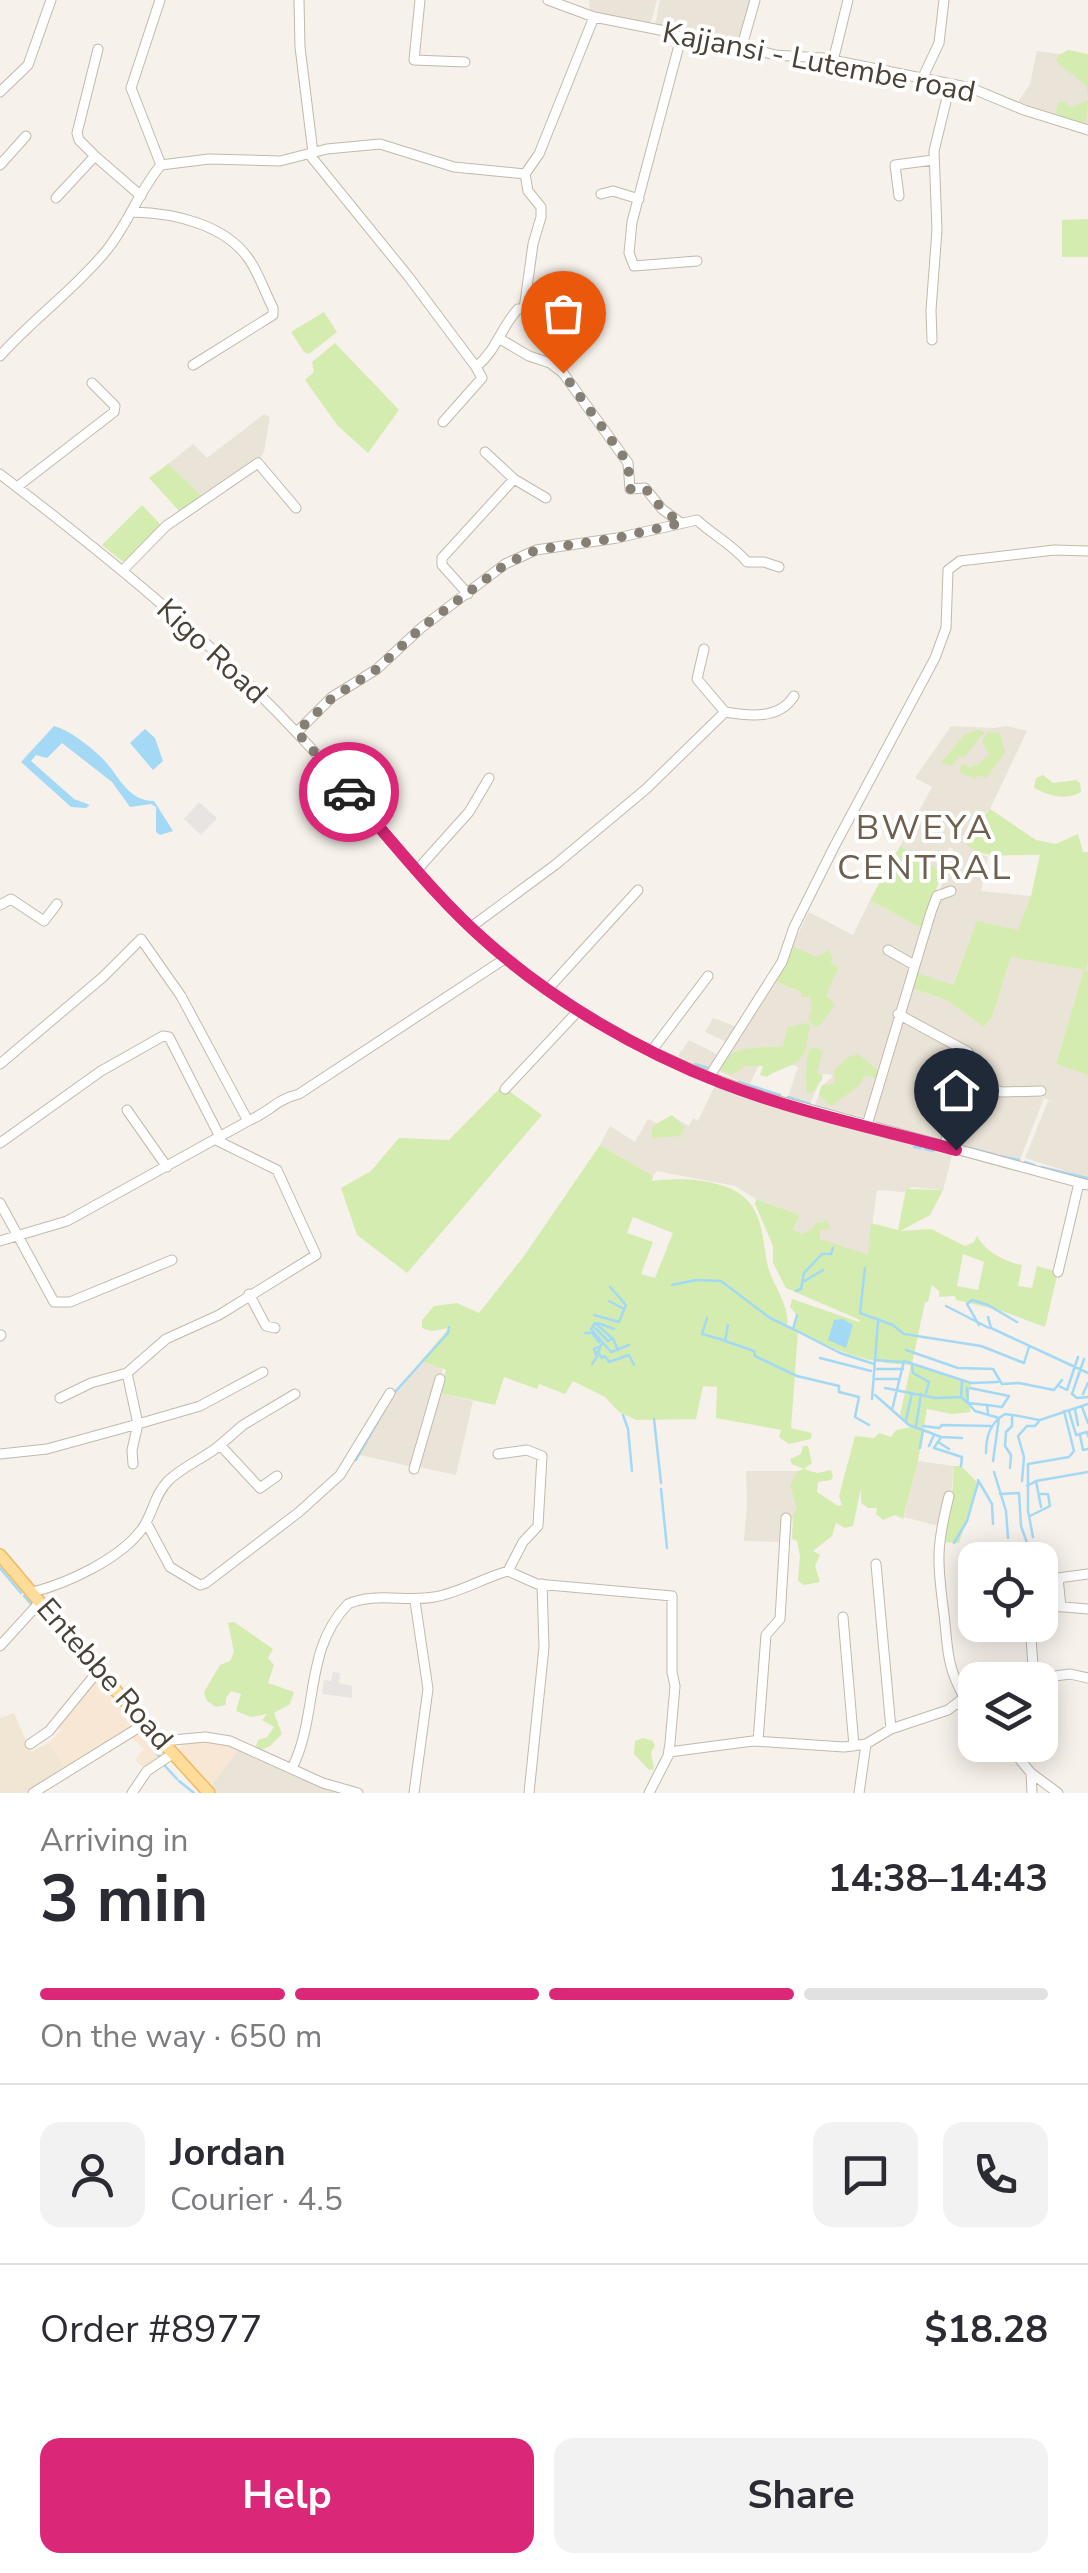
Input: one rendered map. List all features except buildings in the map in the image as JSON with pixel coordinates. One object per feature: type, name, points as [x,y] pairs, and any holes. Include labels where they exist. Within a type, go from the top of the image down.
[{"type":"main road","name":"Entebbe Road","points":[[0,1554],[206,1792]]},
{"type":"street","points":[[0,92],[24,72],[50,0]]},
{"type":"street","points":[[160,0],[141,51],[132,95],[161,165]]},
{"type":"street","points":[[299,0],[311,154],[408,276],[482,378],[443,422]]},
{"type":"street","points":[[420,0],[414,60],[465,62]]},
{"type":"street","name":"Kajjansi - Lutembe road","points":[[548,0],[594,17],[670,32],[681,38],[833,61],[971,88],[1088,130]]},
{"type":"street","points":[[581,12],[584,0]]},
{"type":"street","points":[[742,46],[755,0]]},
{"type":"street","points":[[833,61],[848,0]]},
{"type":"street","points":[[924,77],[939,43],[944,0]]},
{"type":"street","points":[[524,174],[539,154],[594,17]]},
{"type":"street","points":[[681,38],[630,240],[633,265],[697,261]]},
{"type":"street","points":[[98,50],[77,134],[95,156],[141,196]]},
{"type":"street","points":[[932,340],[937,230],[933,160],[950,84]]},
{"type":"street","points":[[0,164],[26,136]]},
{"type":"street","points":[[161,165],[209,159],[280,161],[380,144],[454,167],[524,174]]},
{"type":"street","points":[[56,198],[95,156]]},
{"type":"street","points":[[899,196],[895,165],[933,160]]},
{"type":"street","points":[[0,356],[99,259],[134,212],[161,165]]},
{"type":"street","points":[[524,174],[528,191],[541,207],[524,309]]},
{"type":"street","points":[[601,194],[617,192],[639,199]]},
{"type":"street","points":[[134,212],[174,217],[220,234],[245,254],[274,308],[273,315],[193,365]]},
{"type":"street","points":[[476,367],[490,356],[518,309],[586,331]]},
{"type":"street","points":[[500,339],[528,356],[558,367],[628,463],[630,489],[645,488],[662,509],[681,523]]},
{"type":"street","points":[[17,488],[116,409],[92,382]]},
{"type":"street","points":[[485,452],[514,479],[546,498]]},
{"type":"street","points":[[123,570],[166,526],[258,463],[296,508]]},
{"type":"street","name":"Kigo Road","points":[[0,474],[202,638],[297,732],[471,928],[547,990],[653,1050],[765,1098],[1083,1184]]},
{"type":"street","points":[[468,594],[442,565],[442,558],[514,479]]},
{"type":"street","points":[[297,732],[332,698],[377,669],[421,628],[506,564],[536,550],[699,521],[713,537],[733,544],[747,562],[779,567]]},
{"type":"street","points":[[709,1077],[782,962],[794,927],[834,847],[935,658],[946,628],[948,570],[960,561],[1054,550],[1088,551]]},
{"type":"street","points":[[704,649],[697,678],[725,712],[764,715],[786,705],[794,696]]},
{"type":"street","points":[[471,928],[646,789],[725,712]]},
{"type":"street","points":[[418,870],[462,822],[489,778]]},
{"type":"street","points":[[547,990],[638,890]]},
{"type":"street","points":[[868,1126],[898,1014],[937,896],[952,891]]},
{"type":"street","points":[[0,906],[11,899],[44,922],[57,904]]},
{"type":"street","points":[[0,1064],[141,939],[181,996],[248,1122]]},
{"type":"street","points":[[888,950],[914,965]]},
{"type":"street","points":[[0,1241],[67,1222],[262,1115],[281,1098],[299,1094],[506,958]]},
{"type":"street","points":[[653,1050],[708,976]]},
{"type":"street","points":[[505,1088],[578,1010]]},
{"type":"street","points":[[898,1014],[968,1052]]},
{"type":"street","points":[[0,1143],[101,1071],[168,1036],[218,1138],[276,1170],[316,1252],[219,1315],[166,1339],[128,1373],[91,1383],[60,1398]]},
{"type":"street","points":[[944,1146],[962,1084],[1002,1092],[1041,1091]]},
{"type":"street","points":[[127,1110],[167,1167]]},
{"type":"street","points":[[1058,1272],[1083,1184]]},
{"type":"street","points":[[0,1203],[48,1295],[60,1304],[172,1260]]},
{"type":"street","points":[[250,1294],[266,1326],[275,1328]]},
{"type":"street","points":[[0,1454],[47,1449],[200,1406],[263,1372]]},
{"type":"street","points":[[128,1373],[138,1424],[133,1464]]},
{"type":"street","points":[[414,1469],[440,1379]]},
{"type":"street","points":[[0,1646],[37,1597],[95,1566],[139,1533],[158,1494],[171,1478],[243,1425],[295,1394]]},
{"type":"street","points":[[146,1522],[170,1568],[200,1585],[206,1584],[340,1475],[390,1394]]},
{"type":"street","points":[[220,1445],[260,1488],[277,1476]]},
{"type":"street","points":[[498,1454],[528,1450],[542,1456],[538,1526],[523,1542],[508,1570]]},
{"type":"street","points":[[949,1496],[938,1544],[938,1586],[948,1665],[958,1692]]},
{"type":"street","points":[[758,1741],[766,1636],[780,1619],[786,1518]]},
{"type":"street","points":[[876,1564],[890,1729]]},
{"type":"street","points":[[292,1768],[304,1741],[318,1654],[343,1608],[354,1600],[415,1600],[448,1594],[508,1570],[542,1584],[672,1596],[672,1672],[676,1686],[669,1752],[649,1793]]},
{"type":"street","points":[[1061,1607],[1058,1578],[1088,1574]]},
{"type":"street","points":[[529,1793],[544,1647],[542,1584]]},
{"type":"street","points":[[414,1793],[428,1689],[415,1600]]},
{"type":"street","points":[[1058,1607],[1088,1609]]},
{"type":"street","points":[[843,1616],[854,1746]]},
{"type":"street","points":[[30,1744],[49,1732],[98,1671]]},
{"type":"street","points":[[1058,1676],[1088,1678]]},
{"type":"street","points":[[669,1752],[758,1741],[866,1744],[890,1729],[928,1718],[958,1702]]},
{"type":"street","points":[[34,1793],[146,1724]]},
{"type":"street","points":[[164,1741],[204,1737],[230,1740],[323,1782],[358,1793]]},
{"type":"street","points":[[859,1793],[866,1744]]},
{"type":"street","points":[[132,1793],[147,1771],[174,1753]]},
{"type":"street","points":[[1022,1762],[1058,1793]]},
{"type":"street","points":[[1031,1773],[1032,1793]]},
{"type":"shaded area","points":[[589,0],[657,0],[647,25],[590,10]]},
{"type":"shaded area","points":[[660,0],[752,0],[741,41],[655,25]]},
{"type":"shaded area","points":[[1037,51],[1088,58],[1088,125],[1018,102],[1030,84]]},
{"type":"shaded area","points":[[264,414],[270,417],[259,460],[202,496],[168,464],[193,444],[207,458]]},
{"type":"shaded area","points":[[951,726],[1007,726],[1027,731],[990,809],[982,815],[978,853],[988,857],[981,891],[1031,896],[1018,931],[977,922],[952,986],[914,972],[953,849],[949,847],[942,872],[900,846],[932,787],[915,778]]},
{"type":"shaded area","points":[[199,802],[217,818],[201,835],[184,819]]},
{"type":"shaded area","points":[[870,900],[923,929],[867,1118],[815,1106],[821,1087],[833,1076],[828,1074],[823,1074],[810,1104],[788,1097],[798,1067],[764,1054],[749,1086],[718,1071],[775,981],[823,1001],[839,967],[792,946],[809,912],[853,935]]},
{"type":"shaded area","points":[[1011,957],[1084,970],[1088,961],[1056,1064],[1088,1075],[1088,1178],[1025,1158],[1048,1101],[1058,1104],[1044,1098],[1019,1162],[946,1142],[963,1086],[1007,1094],[1041,1092],[1039,1096],[1043,1098],[1046,1089],[1042,1087],[1006,1090],[963,1079],[957,1083],[942,1141],[872,1122],[901,1022],[971,1058],[975,1052],[904,1013],[912,988],[946,1000],[984,1027],[992,1017]]},
{"type":"shaded area","points":[[713,1018],[740,1028],[729,1043],[705,1032]]},
{"type":"shaded area","points":[[689,1040],[721,1056],[710,1071],[678,1056]]},
{"type":"shaded area","points":[[714,1087],[952,1156],[943,1190],[877,1190],[868,1256],[793,1231],[800,1215],[756,1199],[735,1186],[657,1171],[653,1176],[600,1145],[610,1126],[635,1142],[648,1119],[664,1126],[671,1116],[689,1126],[693,1118],[698,1121]]},
{"type":"shaded area","points":[[421,1361],[443,1369],[413,1467],[360,1455],[399,1387]]},
{"type":"shaded area","points":[[440,1393],[473,1401],[456,1475],[419,1467]]},
{"type":"shaded area","points":[[918,1461],[954,1466],[951,1493],[938,1526],[904,1517]]},
{"type":"shaded area","points":[[746,1471],[798,1471],[801,1519],[785,1518],[785,1542],[744,1541]]},
{"type":"shaded area","points":[[333,1672],[340,1673],[339,1683],[352,1686],[352,1698],[322,1694],[324,1680],[331,1681]]},
{"type":"shaded area","points":[[97,1676],[141,1724],[67,1771],[48,1743],[61,1730],[55,1724]]},
{"type":"shaded area","points":[[14,1713],[31,1752],[48,1743],[67,1771],[28,1793],[0,1793],[0,1718]]},
{"type":"shaded area","points":[[145,1728],[170,1753],[146,1769],[135,1760],[144,1749],[130,1736]]},
{"type":"shaded area","points":[[187,1740],[241,1746],[210,1787],[178,1750]]},
{"type":"shaded area","points":[[241,1746],[354,1793],[215,1793],[210,1787]]},
{"type":"green space","points":[[1068,50],[1088,54],[1088,98],[1086,85],[1056,62]]},
{"type":"green space","points":[[1088,100],[1086,123],[1059,118],[1056,112],[1058,102],[1071,108]]},
{"type":"green space","points":[[1088,219],[1088,257],[1062,257],[1062,220]]},
{"type":"green space","points":[[324,312],[337,332],[309,354],[304,352],[291,332]]},
{"type":"green space","points":[[335,343],[399,410],[368,453],[338,426],[305,380],[314,372],[312,362]]},
{"type":"green space","points":[[168,464],[202,496],[180,512],[149,478]]},
{"type":"green space","points":[[142,505],[162,526],[122,561],[102,545]]},
{"type":"green space","points":[[985,732],[965,756],[952,766],[941,763],[965,734]]},
{"type":"green space","points":[[988,732],[1000,733],[1005,753],[986,778],[979,775],[974,779],[959,772],[962,764],[979,764],[989,754],[982,741]]},
{"type":"green space","points":[[1043,775],[1053,783],[1076,780],[1081,792],[1058,796],[1034,788],[1036,778]]},
{"type":"green space","points":[[990,809],[1036,840],[1056,844],[1078,834],[1083,852],[1088,852],[1088,1075],[1056,1064],[1084,970],[1011,957],[992,1017],[984,1027],[946,1000],[912,988],[917,973],[953,985],[977,921],[1018,930],[1040,855],[990,855],[965,843],[971,829]]},
{"type":"green space","points":[[900,846],[942,872],[923,929],[870,900]]},
{"type":"green space","points":[[792,946],[817,957],[828,950],[833,959],[830,963],[839,967],[826,996],[835,1005],[814,1027],[808,1019],[812,1010],[810,997],[801,997],[801,992],[775,981]]},
{"type":"green space","points":[[807,1023],[811,1027],[805,1049],[793,1064],[767,1077],[760,1075],[763,1066],[746,1066],[731,1075],[721,1070],[725,1061],[738,1051],[783,1046],[788,1027]]},
{"type":"green space","points":[[817,1047],[823,1051],[817,1072],[823,1078],[807,1094],[809,1049]]},
{"type":"green space","points":[[858,1054],[884,1075],[864,1076],[860,1085],[831,1106],[819,1095],[822,1085],[834,1084],[835,1069]]},
{"type":"green space","points":[[502,1086],[542,1115],[407,1273],[357,1235],[341,1188],[371,1171],[399,1138],[449,1140]]},
{"type":"green space","points":[[672,1115],[685,1127],[680,1136],[654,1138],[654,1125]]},
{"type":"green space","points":[[600,1145],[653,1176],[652,1181],[676,1179],[716,1184],[748,1201],[760,1224],[768,1267],[784,1303],[787,1325],[793,1329],[797,1315],[790,1307],[792,1299],[860,1320],[786,1288],[773,1263],[773,1246],[756,1199],[800,1215],[793,1230],[803,1234],[817,1221],[826,1220],[831,1228],[820,1231],[820,1239],[868,1255],[871,1223],[898,1230],[906,1189],[943,1190],[930,1215],[900,1231],[931,1229],[965,1246],[977,1236],[996,1255],[1022,1265],[1018,1286],[1032,1288],[1037,1266],[1058,1272],[1045,1327],[956,1300],[955,1296],[939,1297],[939,1291],[932,1285],[912,1364],[971,1383],[971,1412],[952,1414],[927,1409],[903,1519],[895,1515],[883,1520],[876,1514],[877,1508],[861,1503],[861,1488],[853,1526],[845,1528],[836,1523],[832,1536],[813,1551],[820,1555],[815,1566],[820,1582],[804,1585],[798,1581],[800,1556],[797,1541],[792,1539],[797,1508],[790,1485],[798,1471],[831,1470],[831,1480],[818,1482],[817,1492],[842,1505],[839,1496],[855,1436],[874,1438],[879,1433],[891,1437],[896,1430],[911,1427],[900,1415],[911,1365],[853,1355],[798,1332],[791,1428],[812,1433],[811,1439],[789,1444],[779,1437],[781,1430],[716,1418],[717,1387],[703,1386],[696,1419],[636,1420],[619,1412],[605,1397],[573,1381],[565,1394],[504,1377],[495,1405],[440,1393],[446,1370],[421,1361],[449,1328],[432,1331],[422,1328],[422,1320],[434,1306],[457,1303],[479,1313],[524,1256]],"holes":[[[633,1217],[673,1233],[655,1278],[641,1274],[653,1242],[627,1233]],[[963,1254],[984,1262],[978,1290],[957,1286]]]},
{"type":"green space","points":[[808,1446],[812,1463],[804,1469],[790,1459]]},
{"type":"green space","points":[[954,1466],[961,1466],[978,1483],[959,1542],[940,1542],[952,1496]]},
{"type":"green space","points":[[234,1622],[273,1649],[268,1658],[274,1665],[268,1683],[294,1692],[290,1704],[274,1713],[282,1734],[261,1750],[256,1746],[258,1740],[267,1737],[274,1727],[262,1720],[267,1714],[251,1717],[236,1711],[241,1694],[231,1691],[226,1705],[216,1707],[207,1701],[204,1692],[220,1665],[230,1661],[234,1652],[228,1623]]},
{"type":"green space","points":[[635,1741],[653,1741],[655,1746],[651,1752],[654,1769],[649,1770],[634,1754]]},
{"type":"water","points":[[54,726],[96,752],[136,797],[154,801],[173,831],[160,835],[156,832],[156,807],[130,807],[112,782],[62,743],[47,758],[36,755],[31,761],[74,799],[90,805],[71,807],[21,762]]},
{"type":"water","points":[[145,729],[155,738],[163,761],[153,770],[130,743]]},
{"type":"water","points":[[843,1319],[853,1325],[846,1348],[828,1340],[834,1320]]},
{"type":"waterway","points":[[695,1064],[708,1068]]},
{"type":"waterway","points":[[698,1078],[709,1083]]},
{"type":"waterway","points":[[739,1082],[780,1095]]},
{"type":"waterway","points":[[716,1086],[756,1100]]},
{"type":"waterway","points":[[788,1097],[810,1104]]},
{"type":"waterway","points":[[777,1105],[817,1116]]},
{"type":"waterway","points":[[815,1106],[828,1110]]},
{"type":"waterway","points":[[823,1119],[829,1121]]},
{"type":"waterway","points":[[832,1121],[857,1128]]},
{"type":"waterway","points":[[863,1129],[876,1134]]},
{"type":"waterway","points":[[914,1147],[921,1148]]},
{"type":"waterway","points":[[970,1148],[996,1155]]},
{"type":"waterway","points":[[925,1149],[933,1151]]},
{"type":"waterway","points":[[1000,1156],[1019,1160]]},
{"type":"waterway","points":[[1025,1162],[1034,1165]]},
{"type":"waterway","points":[[1041,1167],[1087,1178]]},
{"type":"waterway","points":[[796,1291],[801,1289],[804,1273],[822,1254],[831,1254],[833,1248]]},
{"type":"waterway","points":[[865,1268],[860,1313],[893,1325],[904,1334],[981,1346],[1024,1363],[1029,1347]]},
{"type":"waterway","points":[[803,1282],[823,1270]]},
{"type":"waterway","points":[[672,1285],[696,1280],[721,1281],[770,1318],[793,1329]]},
{"type":"waterway","points":[[594,1315],[619,1322],[626,1305],[610,1287]]},
{"type":"waterway","points":[[979,1325],[967,1304],[972,1300],[1017,1322]]},
{"type":"waterway","points":[[609,1301],[624,1309]]},
{"type":"waterway","points":[[946,1306],[989,1328]]},
{"type":"waterway","points":[[797,1315],[793,1329],[840,1353],[874,1364]]},
{"type":"waterway","points":[[988,1317],[991,1328],[1088,1373]]},
{"type":"waterway","points":[[707,1318],[702,1334],[723,1340]]},
{"type":"waterway","points":[[872,1399],[878,1321]]},
{"type":"waterway","points":[[618,1350],[613,1339],[595,1323],[591,1329],[611,1352],[629,1345]]},
{"type":"waterway","points":[[598,1323],[614,1329]]},
{"type":"waterway","points":[[728,1325],[725,1341],[754,1351],[755,1356],[797,1376],[839,1386],[839,1392],[859,1397],[855,1417],[869,1425]]},
{"type":"waterway","points":[[394,1393],[448,1333],[449,1327]]},
{"type":"waterway","points":[[595,1328],[608,1341],[611,1339]]},
{"type":"waterway","points":[[585,1333],[592,1333],[599,1342]]},
{"type":"waterway","points":[[602,1343],[598,1352],[602,1358],[605,1356],[609,1362],[629,1355],[634,1365]]},
{"type":"waterway","points":[[592,1364],[597,1357],[594,1349],[598,1347]]},
{"type":"waterway","points":[[906,1350],[958,1368],[993,1369],[1002,1384],[1054,1390],[1062,1380]]},
{"type":"waterway","points":[[1059,1386],[1067,1390],[1078,1357]]},
{"type":"waterway","points":[[820,1358],[871,1371]]},
{"type":"waterway","points":[[1072,1394],[1084,1359]]},
{"type":"waterway","points":[[875,1360],[902,1362]]},
{"type":"waterway","points":[[892,1410],[904,1361],[971,1383],[998,1382]]},
{"type":"waterway","points":[[912,1366],[913,1373],[929,1382],[926,1393]]},
{"type":"waterway","points":[[877,1369],[903,1369]]},
{"type":"waterway","points":[[876,1379],[898,1379]]},
{"type":"waterway","points":[[962,1381],[961,1397],[968,1403],[987,1405],[988,1413]]},
{"type":"waterway","points":[[1083,1394],[1088,1383]]},
{"type":"waterway","points":[[885,1388],[936,1398],[961,1397]]},
{"type":"waterway","points":[[967,1388],[968,1403],[975,1411],[999,1418],[993,1461]]},
{"type":"waterway","points":[[970,1388],[1009,1396],[1002,1407],[987,1405]]},
{"type":"waterway","points":[[906,1420],[912,1393]]},
{"type":"waterway","points":[[916,1426],[921,1394]]},
{"type":"waterway","points":[[1072,1394],[1077,1398],[1088,1397]]},
{"type":"waterway","points":[[875,1395],[909,1425],[923,1430]]},
{"type":"waterway","points":[[1022,1481],[1024,1457],[1018,1436],[1040,1420],[1088,1404]]},
{"type":"waterway","points":[[1082,1407],[1088,1423]]},
{"type":"waterway","points":[[356,1460],[385,1409]]},
{"type":"waterway","points":[[1075,1409],[1078,1425]]},
{"type":"waterway","points":[[1033,1537],[1028,1511],[1028,1464],[1069,1457],[1074,1451],[1064,1411]]},
{"type":"waterway","points":[[1069,1411],[1076,1435],[1087,1432],[1088,1436]]},
{"type":"waterway","points":[[986,1453],[992,1426],[1005,1414],[1012,1415],[1005,1446],[1011,1455],[1010,1468]]},
{"type":"waterway","points":[[623,1415],[632,1471]]},
{"type":"waterway","points":[[1013,1415],[1039,1420]]},
{"type":"waterway","points":[[654,1419],[661,1483]]},
{"type":"waterway","points":[[923,1426],[990,1426]]},
{"type":"waterway","points":[[920,1448],[923,1430],[941,1437]]},
{"type":"waterway","points":[[929,1446],[934,1435]]},
{"type":"waterway","points":[[1080,1435],[1083,1450],[1088,1449]]},
{"type":"waterway","points":[[961,1466],[962,1457],[934,1448],[941,1437],[962,1438]]},
{"type":"waterway","points":[[938,1442],[949,1449]]},
{"type":"waterway","points":[[994,1472],[1006,1511],[1008,1538]]},
{"type":"waterway","points":[[1036,1481],[1088,1472]]},
{"type":"waterway","points":[[978,1480],[992,1504],[993,1524]]},
{"type":"waterway","points":[[1027,1486],[1036,1481],[1041,1507]]},
{"type":"waterway","points":[[954,1543],[967,1521],[978,1483]]},
{"type":"waterway","points":[[661,1489],[667,1548]]},
{"type":"waterway","points":[[1000,1494],[1019,1493],[1021,1526],[1027,1542]]},
{"type":"waterway","points":[[1030,1516],[1050,1506],[1048,1494],[1039,1494]]},
{"type":"waterway","points":[[0,1568],[21,1593]]},
{"type":"waterway","points":[[24,1596],[32,1605]]},
{"type":"waterway","points":[[38,1611],[53,1630]]},
{"type":"waterway","points":[[56,1633],[90,1673]]},
{"type":"waterway","points":[[144,1734],[160,1758]]},
{"type":"waterway","points":[[165,1766],[177,1779]]},
{"type":"waterway","points":[[179,1781],[194,1793]]},
{"type":"way so far","points":[[349,792],[297,732],[332,698],[377,669],[421,628],[506,564],[536,550],[617,538],[681,523],[662,509],[645,488],[630,489],[628,463],[563,373]]},
{"type":"district","name":"BWEYA CENTRAL","points":[[925,847]]},
{"type":"route","points":[[349,792],[471,928],[592,1020],[719,1082],[956,1150]]}]
